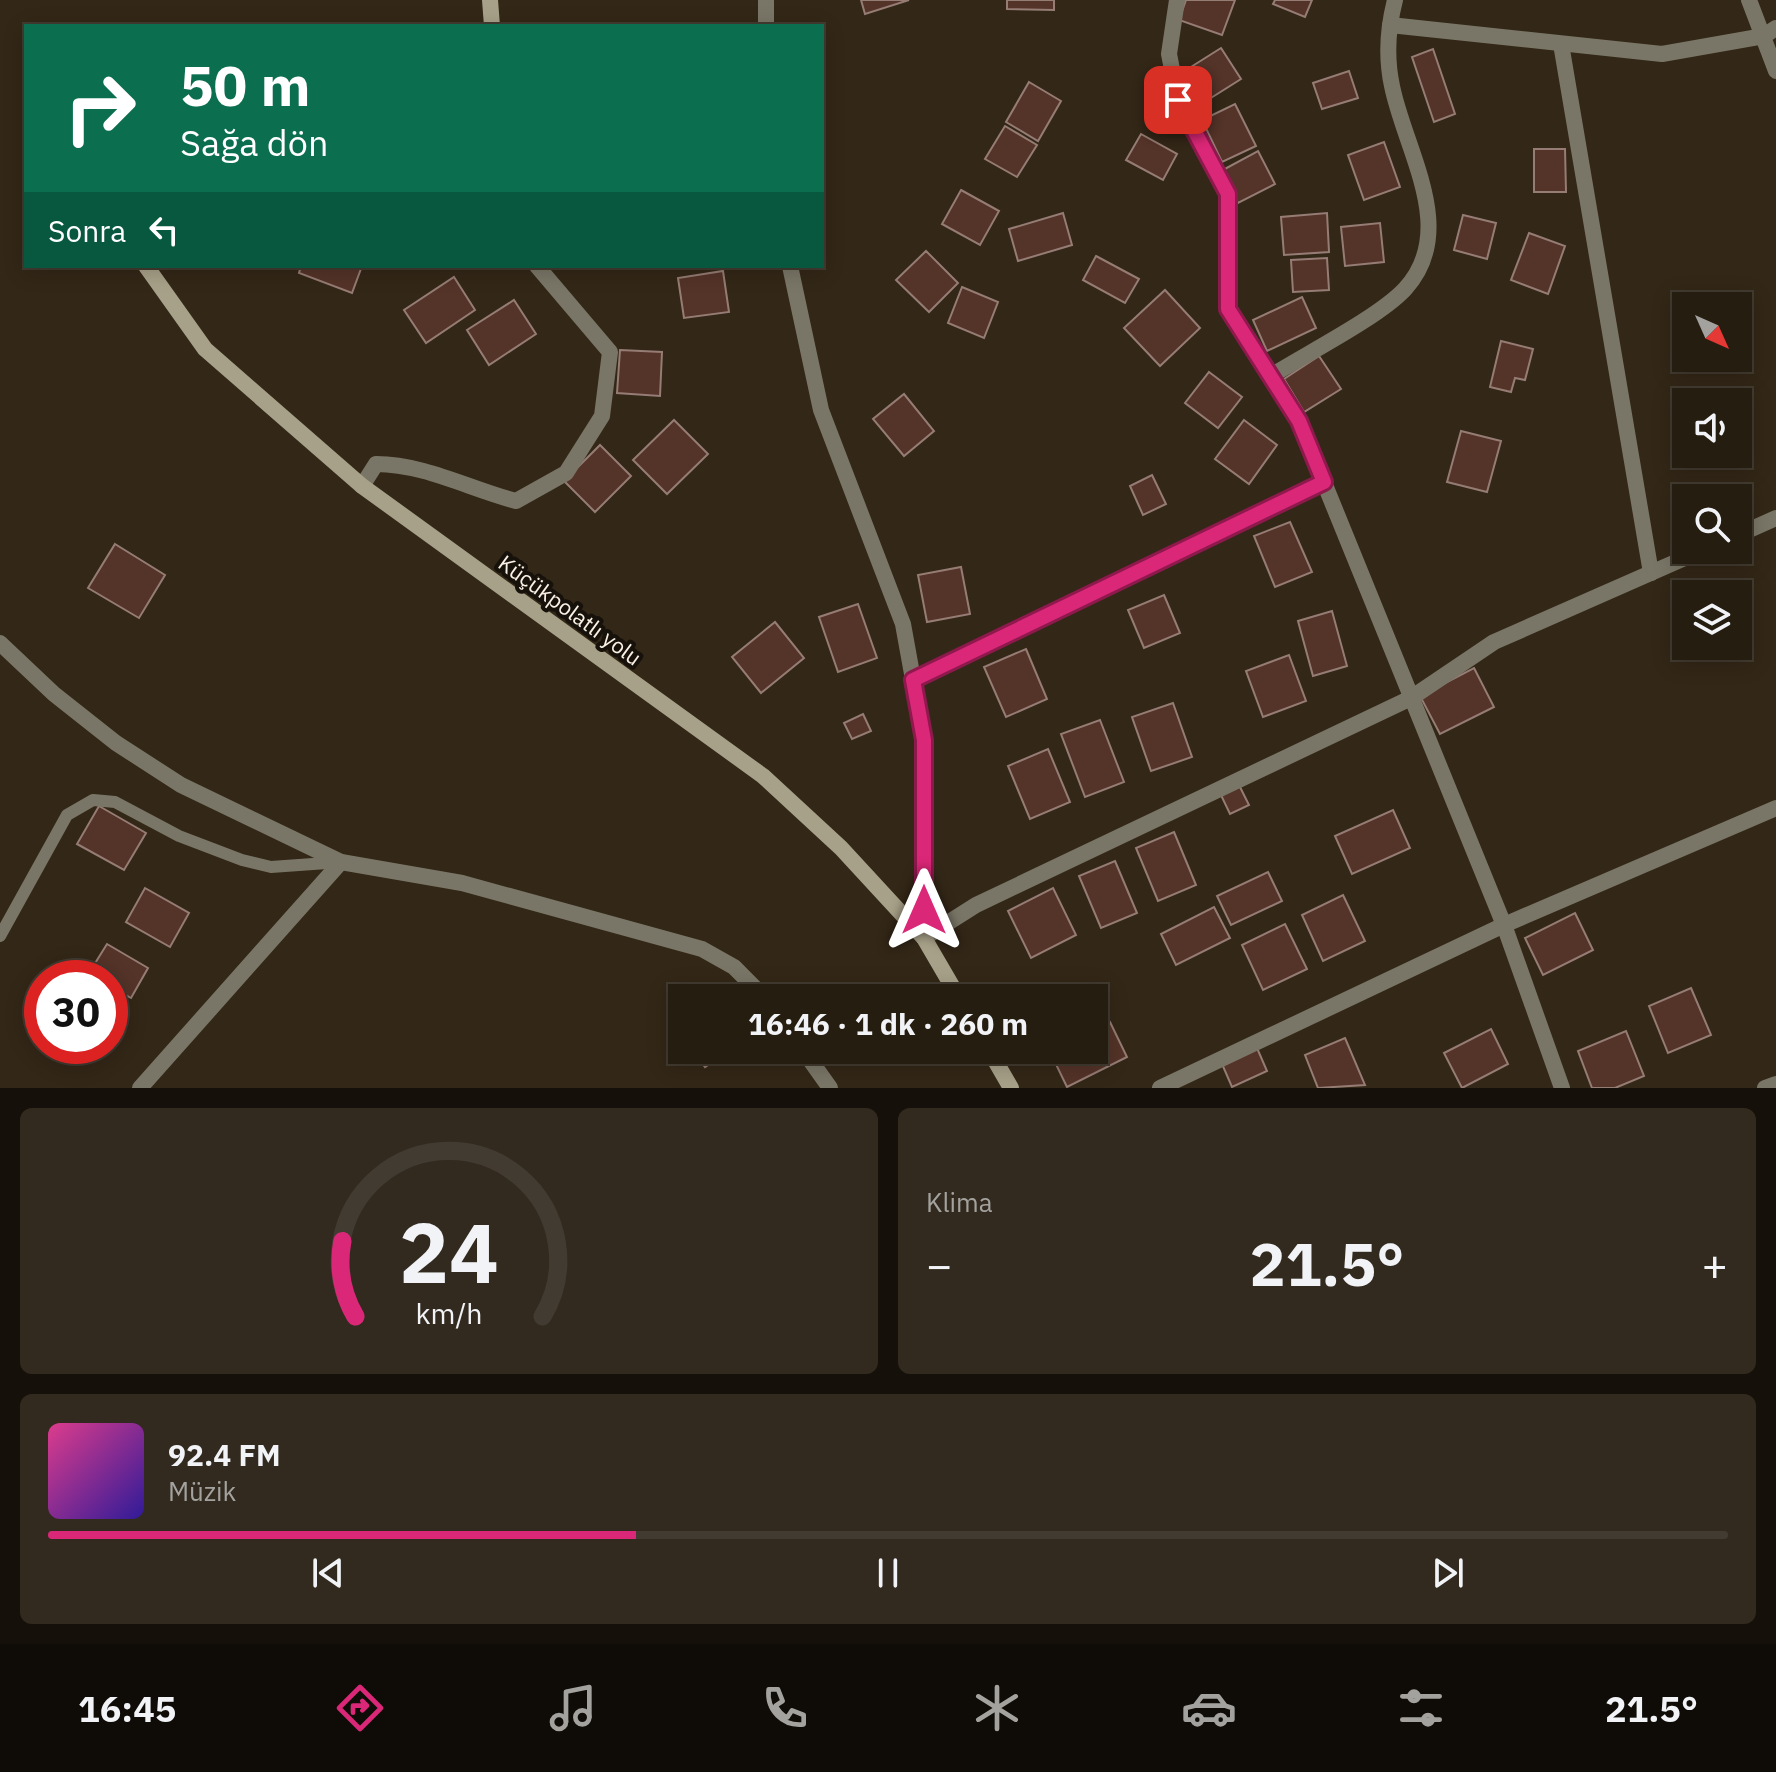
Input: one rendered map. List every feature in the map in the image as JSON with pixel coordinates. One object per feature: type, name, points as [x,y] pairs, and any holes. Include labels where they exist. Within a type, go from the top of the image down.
[{"type":"street","points":[[490,0],[492,24]]},
{"type":"street","points":[[766,0],[766,24]]},
{"type":"street","points":[[1177,0],[1169,54],[1178,100],[1228,194],[1228,309],[1299,421],[1504,925],[1562,1088]]},
{"type":"street","points":[[1271,376],[1396,298],[1422,262],[1430,214],[1392,85],[1390,25],[1395,0]]},
{"type":"street","points":[[1749,0],[1770,32],[1776,71]]},
{"type":"street","points":[[1390,25],[1662,54],[1770,32]]},
{"type":"street","points":[[1561,44],[1651,573]]},
{"type":"street","name":"Küçükpolatlı yolu","points":[[147,268],[205,349],[362,486],[763,776],[841,848],[924,938],[951,984]]},
{"type":"street","points":[[362,486],[376,464],[405,464],[470,489],[516,501],[566,473],[602,416],[610,352],[539,268]]},
{"type":"street","points":[[790,268],[821,410],[903,624],[924,740],[924,938]]},
{"type":"street","points":[[913,680],[1324,482]]},
{"type":"street","points":[[1752,529],[1776,518]]},
{"type":"street","points":[[924,938],[976,905],[1411,698],[1494,642],[1672,564]]},
{"type":"street","points":[[0,643],[54,694],[129,751],[181,785],[341,862],[462,883],[702,949],[734,967],[751,984]]},
{"type":"street","points":[[1160,1088],[1504,925],[1776,808]]},
{"type":"street","points":[[140,1088],[341,862]]},
{"type":"street","points":[[813,1064],[830,1088]]},
{"type":"street","points":[[997,1064],[1011,1088]]},
{"type":"street","points":[[1765,1088],[1776,1084]]},
{"type":"lane","points":[[0,936],[67,815],[93,800],[115,802],[201,846],[271,867],[341,862]]},
{"type":"building","points":[[861,0],[909,0],[865,14]]},
{"type":"building","points":[[1007,0],[1054,0],[1054,10],[1007,9]]},
{"type":"building","points":[[1186,0],[1235,0],[1222,35],[1179,20]]},
{"type":"building","points":[[1275,0],[1312,0],[1305,17],[1273,4]]},
{"type":"building","points":[[1221,48],[1241,79],[1203,103],[1183,72]]},
{"type":"building","points":[[1433,49],[1455,114],[1434,122],[1412,57]]},
{"type":"building","points":[[1349,71],[1358,98],[1322,109],[1313,83]]},
{"type":"building","points":[[1029,82],[1061,101],[1038,141],[1006,122]]},
{"type":"building","points":[[1235,104],[1256,146],[1222,162],[1202,120]]},
{"type":"building","points":[[1005,126],[1037,145],[1017,177],[985,159]]},
{"type":"building","points":[[1141,134],[1177,154],[1163,180],[1126,160]]},
{"type":"building","points":[[1384,142],[1400,187],[1364,200],[1348,155]]},
{"type":"building","points":[[1534,149],[1565,149],[1566,192],[1534,192]]},
{"type":"building","points":[[1258,151],[1275,184],[1238,203],[1221,171]]},
{"type":"building","points":[[961,190],[999,211],[980,245],[942,224]]},
{"type":"building","points":[[1063,213],[1072,245],[1018,261],[1009,229]]},
{"type":"building","points":[[1327,213],[1329,252],[1284,255],[1281,217]]},
{"type":"building","points":[[1463,215],[1496,223],[1487,259],[1454,250]]},
{"type":"building","points":[[1380,223],[1384,262],[1345,266],[1341,227]]},
{"type":"building","points":[[1529,233],[1565,246],[1548,294],[1511,280]]},
{"type":"building","points":[[926,251],[958,283],[929,312],[896,280]]},
{"type":"building","points":[[1096,256],[1139,279],[1125,303],[1083,280]]},
{"type":"building","points":[[1327,258],[1329,290],[1293,292],[1291,260]]},
{"type":"building","points":[[300,268],[361,268],[352,293],[299,273]]},
{"type":"building","points":[[723,271],[729,312],[684,318],[678,278]]},
{"type":"building","points":[[454,277],[475,310],[426,343],[404,310]]},
{"type":"building","points":[[962,287],[998,302],[984,338],[948,323]]},
{"type":"building","points":[[1165,290],[1200,328],[1160,366],[1124,328]]},
{"type":"building","points":[[1302,297],[1316,328],[1267,351],[1253,320]]},
{"type":"building","points":[[514,300],[536,334],[489,365],[467,330]]},
{"type":"building","points":[[1501,341],[1533,349],[1525,380],[1515,378],[1511,392],[1490,387]]},
{"type":"building","points":[[620,350],[662,352],[660,396],[617,393]]},
{"type":"building","points":[[1319,356],[1341,389],[1304,412],[1284,379]]},
{"type":"building","points":[[1209,372],[1242,397],[1218,428],[1185,403]]},
{"type":"building","points":[[904,394],[934,431],[904,456],[873,419]]},
{"type":"building","points":[[674,420],[708,454],[667,494],[633,460]]},
{"type":"building","points":[[1244,420],[1277,445],[1249,484],[1215,459]]},
{"type":"building","points":[[1461,431],[1501,441],[1487,492],[1447,482]]},
{"type":"building","points":[[600,445],[631,476],[595,512],[564,481]]},
{"type":"building","points":[[1152,475],[1166,504],[1143,515],[1130,486]]},
{"type":"building","points":[[1290,522],[1312,572],[1275,587],[1254,536]]},
{"type":"building","points":[[115,544],[165,575],[139,618],[88,588]]},
{"type":"building","points":[[961,567],[970,614],[927,622],[918,575]]},
{"type":"building","points":[[1164,595],[1180,633],[1144,648],[1128,610]]},
{"type":"building","points":[[858,604],[877,658],[838,672],[819,617]]},
{"type":"building","points":[[1332,611],[1347,666],[1313,676],[1298,621]]},
{"type":"building","points":[[775,622],[804,658],[761,693],[732,657]]},
{"type":"building","points":[[1026,649],[1047,699],[1006,717],[984,667]]},
{"type":"building","points":[[1289,655],[1306,701],[1263,717],[1246,671]]},
{"type":"building","points":[[1474,668],[1494,707],[1440,734],[1420,696]]},
{"type":"building","points":[[1173,703],[1192,757],[1151,771],[1132,717]]},
{"type":"building","points":[[863,714],[871,731],[852,739],[844,723]]},
{"type":"building","points":[[1100,720],[1124,782],[1085,797],[1061,734]]},
{"type":"building","points":[[1048,749],[1070,802],[1030,819],[1008,766]]},
{"type":"building","points":[[1239,785],[1249,805],[1230,814],[1220,793]]},
{"type":"building","points":[[99,806],[146,833],[124,870],[77,844]]},
{"type":"building","points":[[1393,810],[1410,848],[1352,874],[1335,836]]},
{"type":"building","points":[[1174,832],[1196,885],[1158,901],[1136,848]]},
{"type":"building","points":[[1115,861],[1137,913],[1101,928],[1079,876]]},
{"type":"building","points":[[1268,872],[1282,901],[1231,925],[1217,896]]},
{"type":"building","points":[[145,888],[189,913],[170,947],[126,922]]},
{"type":"building","points":[[1053,888],[1076,935],[1031,958],[1008,911]]},
{"type":"building","points":[[1343,895],[1365,941],[1323,961],[1302,915]]},
{"type":"building","points":[[1214,907],[1230,938],[1176,965],[1161,934]]},
{"type":"building","points":[[1575,913],[1593,950],[1543,975],[1525,938]]},
{"type":"building","points":[[1285,924],[1307,969],[1263,990],[1242,945]]},
{"type":"building","points":[[107,944],[148,968],[131,998],[128,996],[128,960],[97,960]]},
{"type":"building","points":[[1691,988],[1711,1035],[1668,1053],[1649,1006]]},
{"type":"building","points":[[1108,1023],[1127,1057],[1067,1087],[1056,1064],[1108,1064]]},
{"type":"building","points":[[1491,1029],[1508,1064],[1462,1088],[1444,1053]]},
{"type":"building","points":[[1626,1031],[1644,1076],[1615,1088],[1592,1088],[1578,1051]]},
{"type":"building","points":[[1345,1038],[1365,1085],[1318,1088],[1305,1055]]},
{"type":"building","points":[[1257,1048],[1267,1071],[1232,1087],[1222,1064]]},
{"type":"route","points":[[924,910],[924,740],[913,680],[1324,482],[1299,421],[1228,309],[1228,194],[1178,100]]}]
